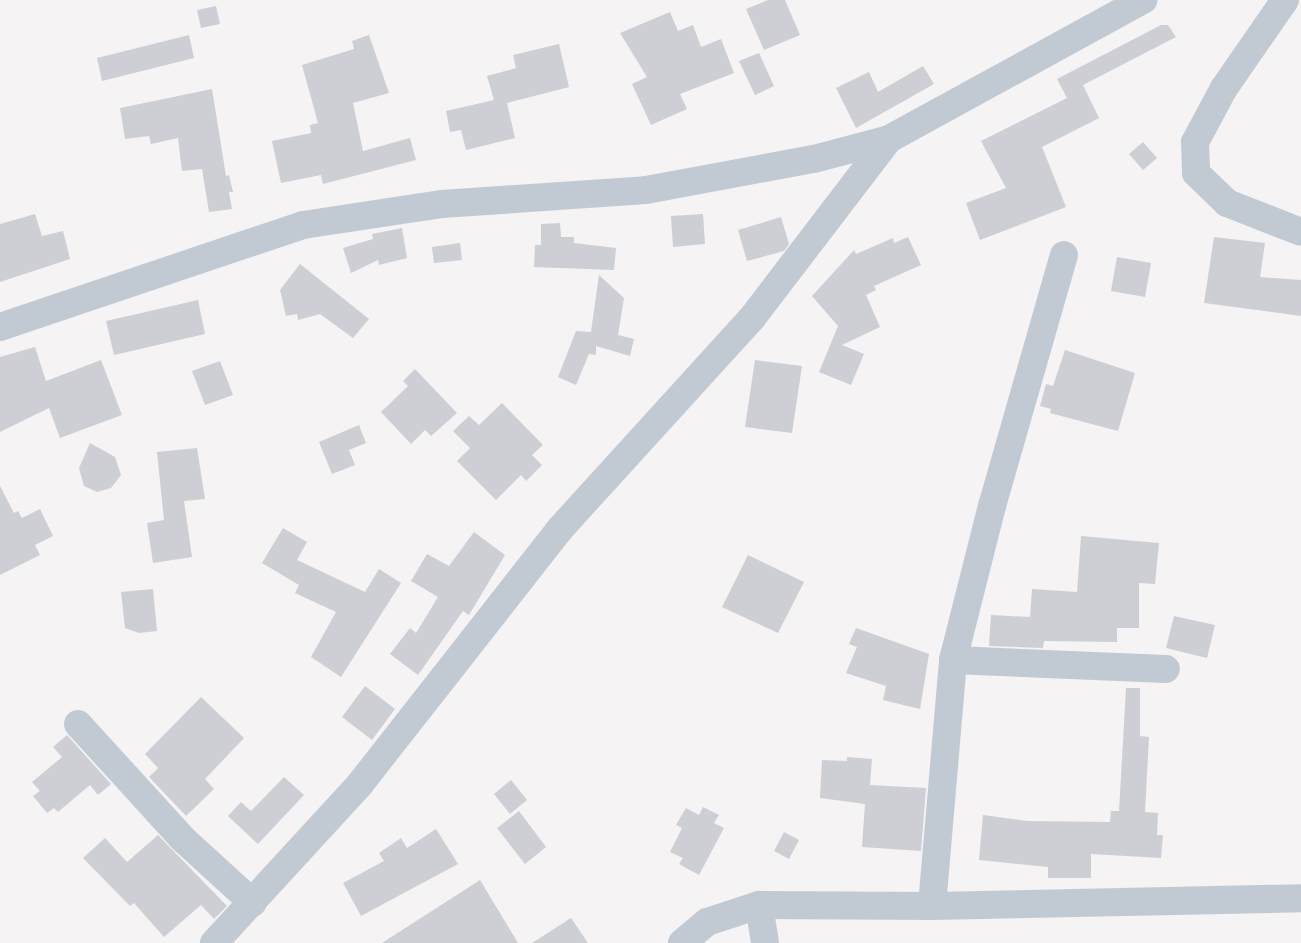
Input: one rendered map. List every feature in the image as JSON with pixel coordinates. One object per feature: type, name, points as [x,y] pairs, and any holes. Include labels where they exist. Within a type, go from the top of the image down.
[{"type":"street","points":[[0,327],[304,225],[442,204],[646,190],[814,159],[889,139],[1143,0]]},
{"type":"street","points":[[1284,0],[1224,88],[1195,142],[1196,173],[1227,203],[1301,232]]},
{"type":"street","points":[[214,943],[253,903],[360,784],[559,530],[752,318],[889,139]]},
{"type":"street","points":[[932,906],[953,660],[992,506],[1064,255]]},
{"type":"street","points":[[953,660],[1166,669]]},
{"type":"street","points":[[78,724],[184,840],[253,903]]},
{"type":"street","points":[[682,943],[707,922],[759,904],[932,906],[1301,898]]},
{"type":"street","points":[[759,904],[765,943]]},
{"type":"building","points":[[768,0],[785,0],[800,35],[764,50],[746,9]]},
{"type":"building","points":[[216,6],[220,24],[201,28],[197,10]]},
{"type":"building","points":[[670,12],[678,31],[693,25],[701,47],[721,39],[734,73],[680,94],[687,109],[651,125],[632,84],[647,77],[620,33]]},
{"type":"building","points":[[1161,25],[1168,25],[1176,37],[1083,85],[1099,118],[1042,147],[1066,207],[980,240],[966,203],[1006,188],[981,141],[1067,98],[1057,79]]},
{"type":"building","points":[[189,35],[194,58],[102,81],[97,58]]},
{"type":"building","points":[[369,35],[389,93],[353,103],[363,151],[410,138],[416,160],[323,184],[321,175],[281,183],[272,141],[311,133],[310,125],[318,123],[302,65],[354,49],[352,41]]},
{"type":"building","points":[[559,44],[569,87],[507,103],[515,138],[466,150],[461,130],[450,132],[446,111],[494,100],[487,76],[516,68],[513,55]]},
{"type":"building","points":[[759,53],[774,86],[755,95],[739,61]]},
{"type":"building","points":[[923,66],[934,84],[856,128],[836,88],[869,72],[878,92]]},
{"type":"building","points":[[212,89],[226,176],[229,175],[233,192],[229,192],[232,209],[209,212],[202,169],[182,171],[178,138],[151,144],[149,136],[125,139],[120,108]]},
{"type":"building","points":[[1143,142],[1157,158],[1143,170],[1129,154]]},
{"type":"building","points":[[35,214],[42,236],[63,231],[70,259],[0,282],[0,224]]},
{"type":"building","points":[[703,214],[705,244],[673,247],[671,216]]},
{"type":"building","points":[[781,217],[789,244],[784,251],[747,261],[738,230]]},
{"type":"building","points":[[560,223],[561,237],[574,237],[574,243],[616,248],[614,270],[534,267],[535,245],[541,245],[541,224]]},
{"type":"building","points":[[402,228],[407,258],[379,265],[378,260],[351,273],[343,248],[373,239],[372,234]]},
{"type":"building","points":[[908,237],[921,265],[874,286],[876,290],[866,295],[880,327],[842,345],[864,354],[851,385],[819,372],[838,326],[812,296],[854,250],[856,254],[893,238],[894,243]]},
{"type":"building","points":[[1214,237],[1265,243],[1260,277],[1301,280],[1301,316],[1204,303]]},
{"type":"building","points":[[460,243],[462,260],[434,263],[432,247]]},
{"type":"building","points":[[1117,257],[1151,263],[1145,297],[1111,291]]},
{"type":"building","points":[[300,264],[369,319],[353,338],[320,314],[298,320],[297,314],[286,316],[280,290]]},
{"type":"building","points":[[599,275],[624,298],[618,335],[634,339],[630,356],[596,346],[596,355],[589,354],[576,385],[558,377],[576,331],[591,332]]},
{"type":"building","points":[[198,300],[205,334],[114,355],[106,321]]},
{"type":"building","points":[[35,347],[46,381],[101,360],[122,415],[60,438],[49,408],[0,432],[0,357]]},
{"type":"building","points":[[1065,350],[1135,373],[1118,431],[1050,413],[1051,409],[1040,406],[1046,384],[1053,386]]},
{"type":"building","points":[[755,360],[802,366],[792,433],[745,427]]},
{"type":"building","points":[[220,361],[233,395],[205,405],[192,371]]},
{"type":"building","points":[[415,369],[457,413],[431,436],[425,430],[411,444],[381,412],[408,386],[403,381]]},
{"type":"building","points":[[502,403],[543,445],[532,455],[542,465],[526,481],[521,475],[496,500],[457,461],[470,448],[453,431],[469,416],[479,425]]},
{"type":"building","points":[[359,425],[366,443],[349,450],[355,465],[332,474],[319,442]]},
{"type":"building","points":[[90,443],[115,457],[121,475],[111,488],[97,492],[84,486],[79,468]]},
{"type":"building","points":[[197,448],[205,499],[184,501],[192,557],[153,563],[147,523],[164,520],[157,452]]},
{"type":"building","points":[[0,486],[14,513],[18,511],[22,518],[40,509],[53,536],[35,545],[40,555],[0,575]]},
{"type":"building","points":[[283,528],[307,542],[297,560],[365,592],[379,569],[401,583],[341,677],[311,657],[336,612],[295,593],[299,585],[262,563]]},
{"type":"building","points":[[474,532],[505,555],[469,615],[463,611],[418,675],[390,654],[410,628],[416,633],[438,597],[411,581],[427,554],[449,566]]},
{"type":"building","points":[[1081,536],[1159,543],[1155,584],[1139,583],[1139,628],[1117,628],[1117,642],[1044,641],[1043,648],[989,646],[991,615],[1030,617],[1032,589],[1077,592]]},
{"type":"building","points":[[748,555],[804,582],[778,633],[722,607]]},
{"type":"building","points":[[153,589],[157,631],[139,633],[125,628],[121,592]]},
{"type":"building","points":[[1174,616],[1215,625],[1207,658],[1166,648]]},
{"type":"building","points":[[856,628],[929,654],[920,709],[883,700],[886,686],[846,673],[857,647],[849,644]]},
{"type":"building","points":[[365,686],[395,709],[372,740],[342,717]]},
{"type":"building","points":[[1126,688],[1140,688],[1140,736],[1149,737],[1145,812],[1158,813],[1157,835],[1163,835],[1161,858],[1091,854],[1091,878],[1048,878],[1048,867],[979,860],[983,815],[1028,821],[1110,822],[1111,811],[1119,811]]},
{"type":"building","points":[[201,697],[244,738],[205,779],[214,789],[186,816],[149,777],[158,768],[145,754]]},
{"type":"building","points":[[67,735],[111,784],[98,795],[90,785],[58,812],[54,808],[47,813],[33,796],[40,791],[32,782],[62,757],[53,747]]},
{"type":"building","points":[[847,757],[872,759],[870,785],[926,788],[921,851],[862,847],[865,804],[820,798],[822,760],[847,761]]},
{"type":"building","points":[[284,777],[304,795],[258,844],[228,816],[241,802],[251,811]]},
{"type":"building","points":[[511,780],[527,800],[510,814],[494,794]]},
{"type":"building","points":[[703,807],[719,815],[714,823],[724,828],[699,875],[679,864],[683,858],[670,852],[682,828],[676,825],[686,808],[699,815]]},
{"type":"building","points":[[519,811],[546,847],[525,864],[497,828]]},
{"type":"building","points":[[436,829],[458,864],[361,916],[343,883],[384,861],[379,853],[401,838],[407,848]]},
{"type":"building","points":[[784,832],[799,840],[789,859],[774,851]]},
{"type":"building","points":[[158,835],[227,906],[214,919],[201,905],[164,937],[134,903],[130,906],[83,858],[105,838],[127,862]]},
{"type":"building","points":[[480,880],[518,943],[382,943]]},
{"type":"building","points":[[571,918],[588,943],[532,943]]}]
